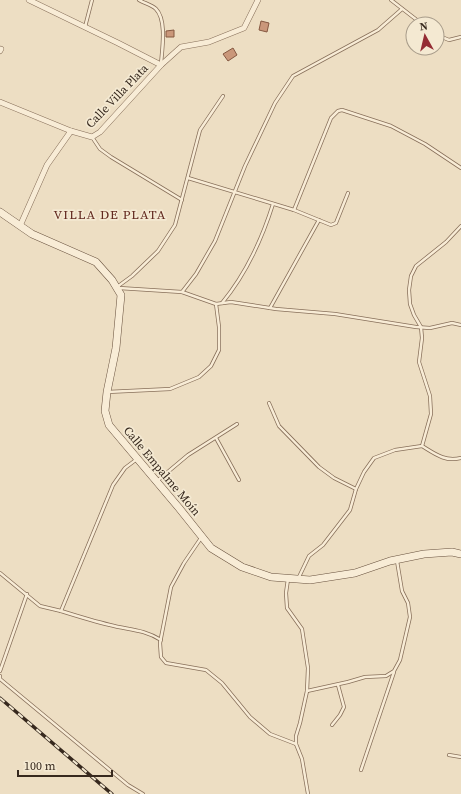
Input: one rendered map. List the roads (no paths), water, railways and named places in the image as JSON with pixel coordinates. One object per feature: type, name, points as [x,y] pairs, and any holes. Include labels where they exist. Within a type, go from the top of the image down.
[{"type":"street","points":[[29,0],[161,65]]},
{"type":"street","name":"Calle Villa Plata","points":[[20,226],[47,166],[71,130],[92,138],[100,132],[161,65],[181,48],[209,42],[244,28],[258,0]]},
{"type":"street","points":[[0,102],[71,130]]},
{"type":"street","name":"Calle Empalme Moín","points":[[0,212],[32,234],[96,262],[121,295],[116,348],[107,392],[105,411],[109,425],[210,548],[242,567],[271,576],[310,580],[355,574],[397,560],[424,554],[452,552],[461,554]]},
{"type":"lane","points":[[85,28],[92,0]]},
{"type":"lane","points":[[139,0],[156,9],[161,17],[163,41],[161,65]]},
{"type":"lane","points":[[391,0],[412,16]]},
{"type":"lane","points":[[182,292],[196,274],[215,241],[245,166],[275,103],[294,76],[378,30],[402,8]]},
{"type":"lane","points":[[445,38],[449,40],[461,37]]},
{"type":"lane","points":[[116,288],[132,276],[158,251],[175,225],[200,130],[223,96]]},
{"type":"lane","points":[[294,210],[331,118],[338,111],[342,110],[392,126],[425,144],[461,168]]},
{"type":"lane","points":[[92,138],[100,149],[111,157],[182,200]]},
{"type":"lane","points":[[188,178],[294,210],[331,225],[336,224],[348,193]]},
{"type":"lane","points":[[222,303],[230,293],[263,235],[273,204]]},
{"type":"lane","points":[[270,308],[319,220]]},
{"type":"lane","points":[[422,446],[431,414],[430,396],[419,362],[422,338],[421,327],[410,304],[409,290],[411,276],[416,266],[446,242],[461,226]]},
{"type":"lane","points":[[116,288],[182,292],[216,304],[231,302],[270,308],[335,314],[430,328],[452,323],[461,324]]},
{"type":"lane","points":[[107,392],[170,389],[198,377],[211,366],[219,350],[219,327],[216,304]]},
{"type":"lane","points":[[269,403],[279,426],[319,467],[334,478],[356,489]]},
{"type":"lane","points":[[156,481],[188,455],[237,424]]},
{"type":"lane","points":[[216,438],[239,480]]},
{"type":"lane","points":[[298,579],[309,556],[323,545],[350,510],[356,489],[364,472],[374,458],[395,450],[422,446],[438,457],[449,460],[461,458]]},
{"type":"lane","points":[[61,611],[113,486],[125,468],[137,458]]},
{"type":"lane","points":[[202,537],[184,563],[171,587],[161,640],[161,657],[166,663],[206,670],[222,684],[250,717],[270,734],[296,744]]},
{"type":"lane","points":[[361,770],[394,671],[400,660],[410,617],[408,603],[402,591],[397,560]]},
{"type":"lane","points":[[0,573],[40,606],[111,626],[152,634],[161,640]]},
{"type":"lane","points":[[288,578],[286,593],[287,608],[302,629],[308,668],[306,691],[296,736],[296,744],[302,759],[308,794]]},
{"type":"lane","points":[[0,671],[27,594]]},
{"type":"lane","points":[[306,691],[365,677],[386,676],[394,671]]},
{"type":"lane","points":[[0,676],[0,679],[128,785],[143,794]]},
{"type":"lane","points":[[332,725],[344,707],[338,684]]},
{"type":"lane","points":[[449,755],[461,757]]},
{"type":"railway","points":[[0,698],[112,794]]},
{"type":"district","name":"VILLA DE PLATA","points":[[110,214]]}]
